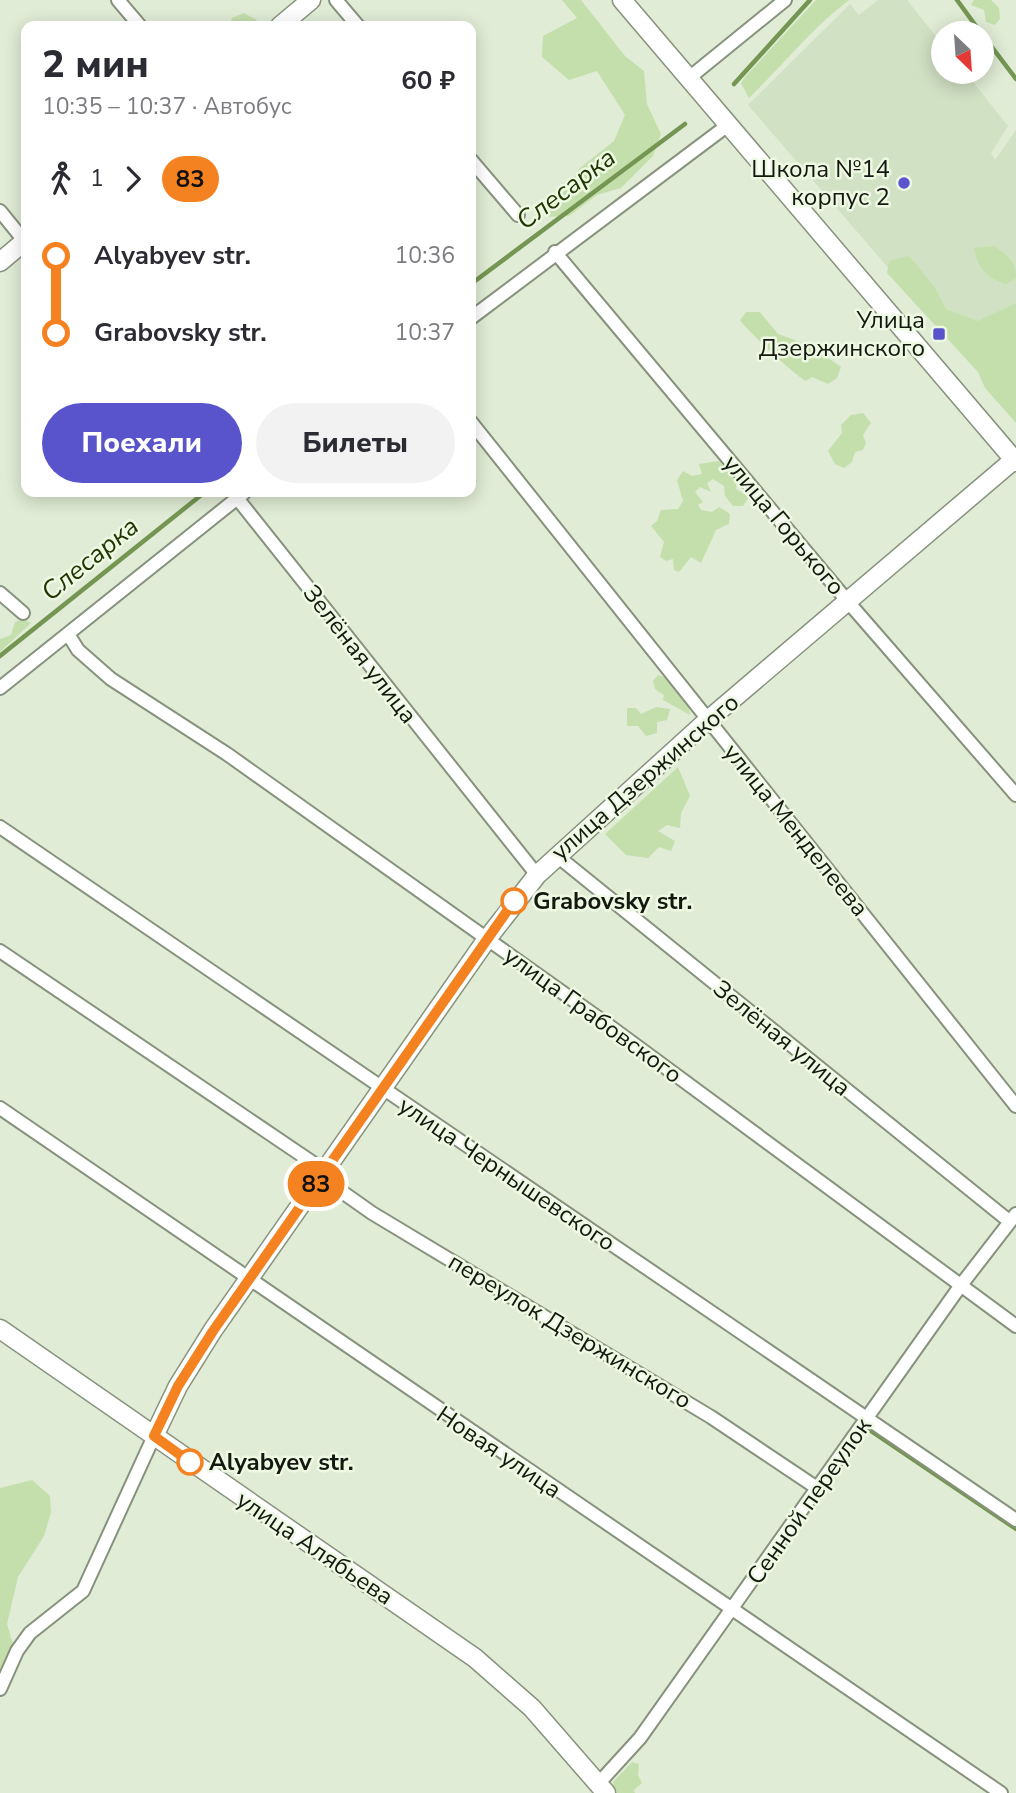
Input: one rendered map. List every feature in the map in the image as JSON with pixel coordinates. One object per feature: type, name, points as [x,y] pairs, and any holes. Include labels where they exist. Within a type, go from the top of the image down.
[{"type":"main road","points":[[286,21],[311,0]]},
{"type":"main road","points":[[622,0],[1015,460]]},
{"type":"main road","points":[[0,262],[21,246]]},
{"type":"main road","name":"улица Дзержинского","points":[[154,1436],[178,1386],[251,1278],[487,939],[537,875],[555,855],[708,719],[849,603],[1015,460]]},
{"type":"main road","name":"улица Алябьева","points":[[0,1329],[475,1658],[532,1708],[602,1788]]},
{"type":"street","points":[[118,0],[136,21]]},
{"type":"street","points":[[336,0],[354,21]]},
{"type":"street","points":[[689,78],[785,0]]},
{"type":"street","points":[[476,314],[555,252],[728,125]]},
{"type":"street","points":[[476,166],[518,215]]},
{"type":"street","points":[[0,211],[21,236]]},
{"type":"street","name":"улица Горького","points":[[555,252],[849,603],[1016,795]]},
{"type":"street","name":"улица Менделеева","points":[[476,428],[1016,1107]]},
{"type":"street","points":[[0,688],[239,497]]},
{"type":"street","name":"Зелёная улица","points":[[243,497],[537,875]]},
{"type":"street","points":[[0,593],[23,613]]},
{"type":"street","name":"улица Грабовского","points":[[68,634],[78,650],[111,679],[227,754],[487,939],[1016,1325]]},
{"type":"street","name":"улица Чернышевского","points":[[0,827],[1016,1520]]},
{"type":"street","name":"Зелёная улица","points":[[555,855],[1013,1218]]},
{"type":"street","name":"переулок Дзержинского","points":[[0,951],[323,1174],[372,1213],[711,1417],[817,1488]]},
{"type":"street","name":"Новая улица","points":[[0,1108],[251,1278],[409,1391],[1001,1793]]},
{"type":"street","name":"Сенной переулок","points":[[602,1788],[732,1611],[961,1284],[1013,1218]]},
{"type":"street","points":[[0,1689],[17,1651],[30,1633],[82,1591],[154,1436]]},
{"type":"shaded area","name":"Школа №14 корпус 2","points":[[878,0],[907,0],[931,30],[931,84],[975,84],[1008,126],[991,153],[995,160],[1016,130],[1016,341],[978,372],[748,105],[850,4],[859,15]]},
{"type":"green space","points":[[562,0],[581,0],[625,56],[644,71],[647,104],[661,134],[653,156],[621,188],[597,195],[569,216],[546,217],[580,168],[614,141],[625,115],[597,71],[569,80],[542,57],[543,36],[577,18]]},
{"type":"green space","points":[[816,0],[849,0],[810,35],[749,98],[741,83],[745,77]]},
{"type":"green space","points":[[974,0],[991,0],[999,8],[1000,19],[995,25],[994,21],[986,21],[984,10],[971,5]]},
{"type":"green space","points":[[244,13],[257,20],[231,21]]},
{"type":"green space","points":[[994,246],[1007,256],[1015,267],[1016,278],[1006,284],[988,275],[981,267],[974,248]]},
{"type":"green space","points":[[909,256],[934,286],[946,309],[978,321],[1016,303],[1016,423],[985,388],[978,372],[887,273],[889,261]]},
{"type":"green space","points":[[746,312],[760,312],[778,334],[811,346],[841,367],[837,378],[828,384],[812,377],[806,381],[801,378],[744,325],[740,320]]},
{"type":"green space","points":[[863,413],[871,423],[863,435],[866,443],[863,450],[855,452],[852,462],[844,468],[835,464],[828,451],[842,433],[841,425],[851,415]]},
{"type":"green space","points":[[719,461],[737,482],[736,489],[749,497],[743,506],[733,506],[725,496],[724,486],[713,479],[707,483],[711,492],[700,487],[695,492],[703,502],[698,505],[701,510],[712,512],[719,507],[730,514],[729,524],[716,530],[701,563],[691,557],[679,572],[674,570],[673,559],[666,561],[660,557],[664,542],[651,526],[657,521],[661,510],[678,509],[683,501],[677,480],[683,471],[692,476],[702,474],[699,464]]},
{"type":"green space","points":[[24,619],[31,623],[0,652],[0,639],[11,635],[15,622]]},
{"type":"green space","points":[[658,675],[670,680],[680,690],[690,715],[663,700],[664,695],[655,689],[653,681]]},
{"type":"green space","points":[[656,707],[670,709],[667,720],[657,722],[657,733],[646,736],[638,726],[627,726],[627,708],[636,708],[641,714]]},
{"type":"green space","points":[[678,767],[690,796],[681,813],[680,828],[667,825],[658,831],[675,841],[671,851],[659,847],[648,858],[626,855],[605,834]]},
{"type":"green space","points":[[32,1480],[50,1496],[51,1512],[44,1536],[18,1577],[7,1624],[13,1644],[0,1672],[0,1488]]},
{"type":"green space","points":[[632,1762],[639,1764],[638,1775],[642,1783],[634,1790],[635,1793],[615,1793],[613,1782]]},
{"type":"waterway","name":"Слесарка","points":[[734,84],[810,0]]},
{"type":"waterway","name":"Слесарка","points":[[957,0],[972,21]]},
{"type":"waterway","name":"Слесарка","points":[[994,50],[1016,79]]},
{"type":"waterway","name":"Слесарка","points":[[476,280],[685,124]]},
{"type":"waterway","name":"Слесарка","points":[[0,656],[199,497]]},
{"type":"waterway","points":[[862,1425],[1016,1529]]},
{"type":"bus line","name":"83","points":[[190,1462],[154,1436],[178,1386],[213,1331],[514,901]]},
{"type":"place","name":"Школа №14 корпус 2","points":[[904,183]]},
{"type":"place","name":"Улица Дзержинского","points":[[939,334]]},
{"type":"place","name":"Grabovsky str.","points":[[514,901]]},
{"type":"place","name":"Alyabyev str.","points":[[190,1462]]}]
